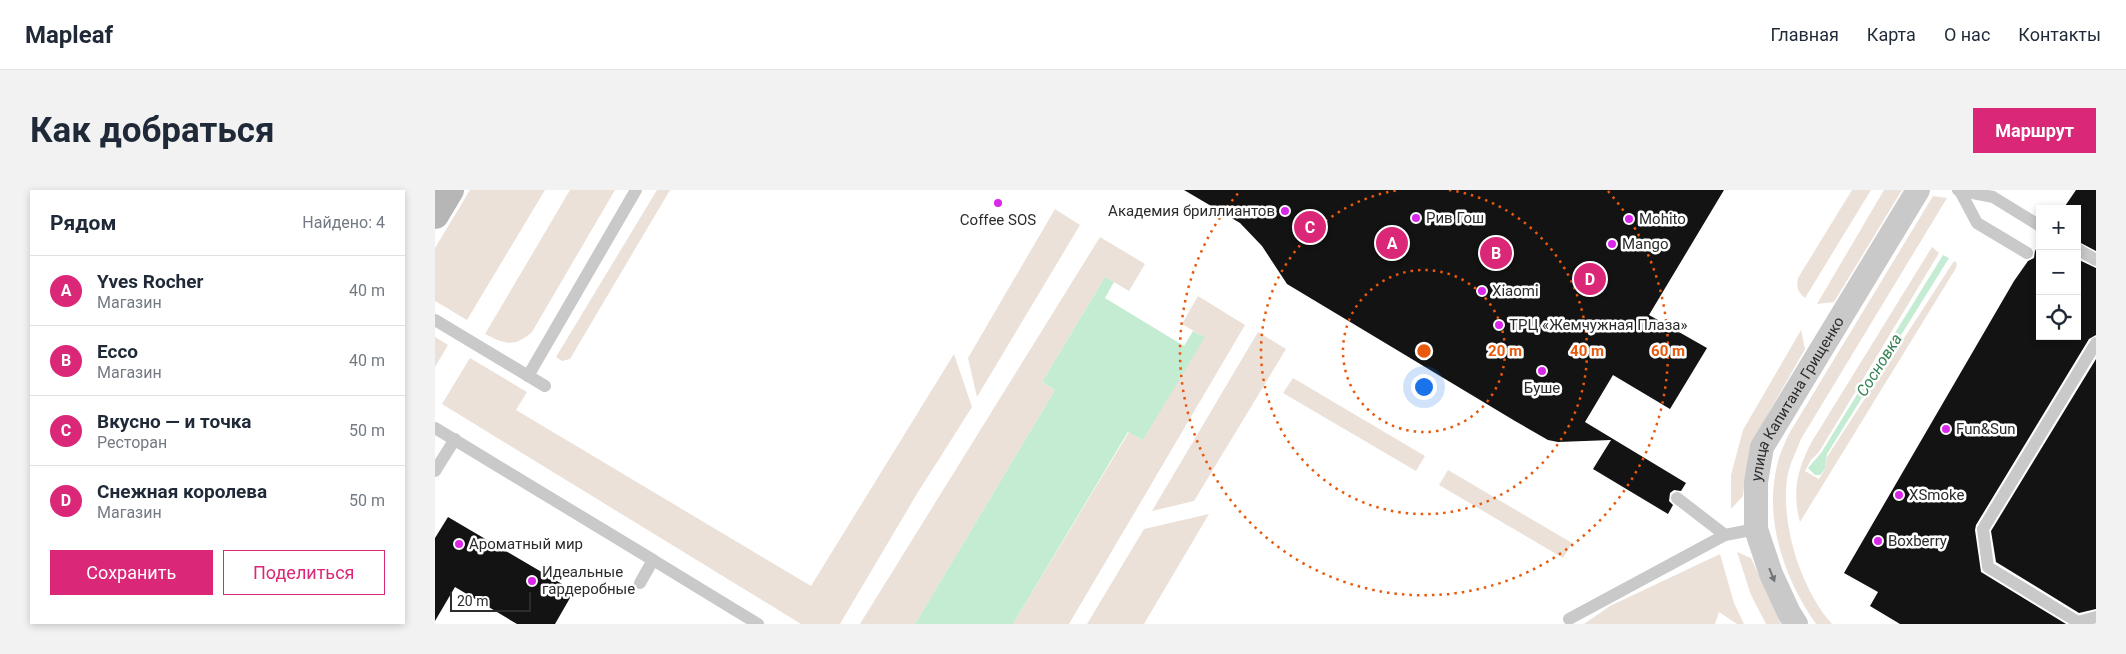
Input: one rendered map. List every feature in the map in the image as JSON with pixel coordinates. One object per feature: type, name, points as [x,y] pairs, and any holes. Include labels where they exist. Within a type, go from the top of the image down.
[{"type":"street","points":[[435,215],[450,190]]},
{"type":"street","name":"улица Капитана Грищенко","points":[[1796,624],[1771,574],[1756,529],[1756,482],[1762,448],[1919,190]]},
{"type":"lane","points":[[528,376],[636,190]]},
{"type":"lane","points":[[1959,190],[1993,197],[2036,224]]},
{"type":"lane","points":[[1959,190],[1977,223],[2027,253]]},
{"type":"lane","points":[[2079,250],[2096,260]]},
{"type":"lane","points":[[435,320],[545,386]]},
{"type":"lane","points":[[2096,343],[1983,529],[1988,566],[2078,622],[2096,618]]},
{"type":"lane","points":[[435,428],[758,624]]},
{"type":"lane","points":[[435,471],[455,439]]},
{"type":"lane","points":[[1677,498],[1725,535]]},
{"type":"lane","points":[[1569,620],[1725,535],[1756,529]]},
{"type":"lane","points":[[640,583],[653,560]]},
{"type":"shaded area","points":[[470,190],[545,190],[467,320],[435,301],[435,248]]},
{"type":"shaded area","points":[[570,190],[615,190],[532,332],[520,340],[509,343],[485,334]]},
{"type":"shaded area","points":[[657,190],[670,190],[570,359],[562,361],[556,357]]},
{"type":"shaded area","points":[[1852,190],[1871,190],[1805,298],[1798,290],[1798,278]]},
{"type":"shaded area","points":[[1884,190],[1902,190],[1834,302],[1817,304]]},
{"type":"shaded area","points":[[1933,196],[1947,198],[1801,439],[1789,469],[1786,497],[1790,536],[1811,593],[1832,624],[1816,624],[1796,591],[1788,573],[1776,534],[1773,495],[1777,464],[1790,432]]},
{"type":"shaded area","points":[[1055,209],[1080,225],[977,397],[968,358]]},
{"type":"shaded area","points":[[1100,237],[1145,264],[1129,291],[1105,277],[1042,382],[1055,390],[915,624],[860,624]]},
{"type":"shaded area","points":[[1932,247],[1939,253],[1819,452],[1811,460],[1805,471],[1819,479],[1825,469],[1827,457],[1954,261],[1957,263],[1956,268],[1800,522],[1796,491],[1799,472],[1806,453]]},
{"type":"shaded area","points":[[1198,296],[1245,325],[1069,624],[1013,624],[1129,432],[1143,440],[1204,337],[1182,324]]},
{"type":"shaded area","points":[[1801,330],[1805,349],[1756,435],[1745,477],[1743,496],[1731,509],[1731,475],[1743,430]]},
{"type":"shaded area","points":[[1258,332],[1286,349],[1194,501],[1152,511]]},
{"type":"shaded area","points":[[435,337],[448,345],[435,367]]},
{"type":"shaded area","points":[[954,354],[972,407],[915,497],[840,624],[801,624],[442,404],[470,358],[527,392],[516,410],[811,586]]},
{"type":"shaded area","points":[[1293,378],[1425,456],[1416,471],[1283,393]]},
{"type":"shaded area","points":[[1448,470],[1572,543],[1563,558],[1439,485]]},
{"type":"shaded area","points":[[1209,514],[1144,624],[1087,624],[1144,529]]},
{"type":"shaded area","points":[[1737,552],[1751,558],[1781,624],[1766,624],[1751,595]]},
{"type":"shaded area","points":[[1720,554],[1734,603],[1744,624],[1737,624],[1719,612],[1715,624],[1584,624],[1610,606]]},
{"type":"water","name":"Сосновка","points":[[1943,255],[1949,258],[1827,454],[1825,469],[1820,475],[1815,475],[1808,468],[1821,453]]},
{"type":"water","points":[[1105,277],[1114,282],[1105,298],[1184,346],[1193,331],[1205,337],[1143,440],[1128,432],[1013,624],[915,624],[1055,390],[1042,382]]},
{"type":"building","name":"ТРЦ «Жемчужная Плаза»","points":[[1184,190],[1724,190],[1649,315],[1707,348],[1670,409],[1613,375],[1585,422],[1686,483],[1681,491],[1674,490],[1670,493],[1669,501],[1673,505],[1668,514],[1593,469],[1611,440],[1558,442],[1548,440],[1515,421],[1287,284],[1262,246],[1240,223]]},
{"type":"building","points":[[2076,190],[2096,190],[2096,251],[2081,243],[2081,205],[2066,205]]},
{"type":"building","points":[[2036,249],[2036,340],[2081,340],[2081,261],[2096,268],[2096,335],[2089,339],[1976,525],[1975,530],[1981,572],[2066,624],[1900,624],[1870,606],[1878,592],[1844,573],[2014,281],[2028,261],[2034,258]]},
{"type":"building","points":[[2096,359],[2096,609],[2079,613],[1996,562],[1991,531]]},
{"type":"building","points":[[448,517],[574,591],[555,624],[517,624],[455,587],[435,621],[435,538]]},
{"type":"place","name":"Coffee SOS","points":[[998,203]]},
{"type":"place","name":"Академия бриллиантов","points":[[1285,211]]},
{"type":"place","name":"Рив Гош","points":[[1416,218]]},
{"type":"place","name":"Mohito","points":[[1629,219]]},
{"type":"place","name":"Вкусно — и точка","points":[[1310,227]]},
{"type":"place","name":"Yves Rocher","points":[[1392,243]]},
{"type":"place","name":"Mango","points":[[1612,244]]},
{"type":"place","name":"Ecco","points":[[1496,253]]},
{"type":"place","name":"Снежная королева","points":[[1590,279]]},
{"type":"place","name":"Xiaomi","points":[[1482,291]]},
{"type":"place","name":"ТРЦ «Жемчужная Плаза»","points":[[1499,325]]},
{"type":"place","name":"Буше","points":[[1542,371]]},
{"type":"place","name":"Fun&Sun","points":[[1946,429]]},
{"type":"place","name":"XSmoke","points":[[1899,495]]},
{"type":"place","name":"Boxberry","points":[[1878,541]]},
{"type":"place","name":"Ароматный мир","points":[[459,544]]},
{"type":"place","name":"Идеальные гардеробные","points":[[532,581]]}]
